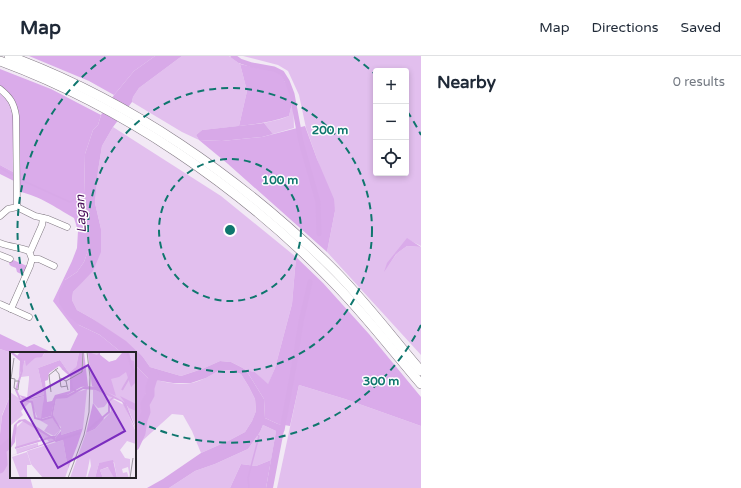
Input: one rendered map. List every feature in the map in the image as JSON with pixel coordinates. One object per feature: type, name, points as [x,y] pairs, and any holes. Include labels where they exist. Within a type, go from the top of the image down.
[{"type":"highway","points":[[9,56],[64,79],[96,100],[178,143],[225,176],[261,204],[331,267],[421,371]]},
{"type":"highway","points":[[0,61],[96,100]]},
{"type":"highway","points":[[131,119],[224,186],[292,242],[332,280],[421,384]]},
{"type":"lane","points":[[0,89],[8,96],[14,106],[16,116],[17,207]]},
{"type":"lane","points":[[2,213],[8,209],[17,207],[35,216],[48,219],[67,227]]},
{"type":"lane","points":[[29,251],[31,250],[42,225],[43,218]]},
{"type":"lane","points":[[0,248],[0,243],[18,247],[29,251],[32,259],[11,309]]},
{"type":"lane","points":[[0,255],[10,259]]},
{"type":"lane","points":[[32,259],[39,259],[54,266]]},
{"type":"lane","points":[[0,304],[29,317]]},
{"type":"shaded area","points":[[29,56],[155,56],[134,71],[114,95],[89,81]]},
{"type":"shaded area","points":[[155,56],[182,56],[139,88],[133,97],[132,102],[113,127],[102,146],[95,203],[101,229],[101,252],[93,271],[73,292],[72,300],[77,310],[126,341],[143,357],[150,367],[181,376],[220,361],[231,362],[246,370],[264,399],[265,418],[278,424],[285,425],[273,488],[266,488],[276,431],[263,425],[248,449],[215,464],[195,471],[169,488],[147,488],[201,453],[245,432],[256,411],[255,399],[241,374],[229,370],[220,370],[206,378],[191,383],[173,383],[149,379],[136,366],[136,352],[121,352],[100,335],[79,325],[66,314],[59,303],[59,294],[65,280],[77,272],[84,262],[90,245],[90,231],[84,197],[85,154],[93,130],[98,125],[101,115],[114,95],[134,71]]},
{"type":"shaded area","points":[[182,56],[229,56],[240,64],[247,91],[239,126],[202,130],[196,135],[199,140],[182,132],[132,102],[133,97],[139,88]]},
{"type":"shaded area","points":[[243,56],[421,56],[421,246],[407,239],[397,253],[407,246],[421,247],[421,355],[327,252],[335,211],[306,128],[299,95],[288,71],[278,65]]},
{"type":"shaded area","points":[[240,64],[275,70],[281,75],[293,99],[289,116],[258,124],[239,126],[247,91]]},
{"type":"shaded area","points":[[0,69],[51,89],[101,115],[98,125],[93,130],[85,154],[84,197],[90,231],[90,245],[84,262],[77,272],[65,280],[79,325],[100,335],[121,352],[69,352],[78,334],[53,301],[77,248],[78,231],[74,218],[38,198],[22,192],[14,191],[14,181],[0,174],[0,165],[13,172],[12,114],[5,96],[0,92]]},
{"type":"shaded area","points":[[0,92],[5,96],[12,114],[13,172],[0,165]]},
{"type":"shaded area","points":[[293,99],[294,128],[273,134],[264,123],[289,116]]},
{"type":"shaded area","points":[[264,123],[273,134],[262,137],[222,141],[199,140],[196,135],[202,130]]},
{"type":"shaded area","points":[[305,126],[334,199],[335,211],[327,252],[199,140],[222,141],[262,137]]},
{"type":"shaded area","points":[[113,127],[221,196],[296,257],[292,304],[275,368],[268,385],[255,372],[246,370],[231,362],[220,361],[181,376],[150,367],[143,357],[93,319],[77,310],[72,300],[73,292],[81,283],[101,229],[95,203],[98,171],[102,146]]},
{"type":"shaded area","points":[[407,238],[421,247],[407,246],[396,254],[384,272],[387,263]]},
{"type":"shaded area","points":[[296,257],[323,283],[369,334],[421,397],[421,426],[345,399],[299,385],[290,426],[278,424],[265,418],[264,399],[246,370],[255,372],[268,384],[275,368],[292,304]]},
{"type":"shaded area","points":[[11,259],[27,266],[23,275],[17,272],[16,268],[9,264]]},
{"type":"shaded area","points":[[0,334],[27,347],[34,344],[51,352],[10,352],[0,349]]},
{"type":"shaded area","points":[[0,349],[10,352],[10,395],[2,415],[0,434]]},
{"type":"shaded area","points":[[136,366],[149,379],[136,434]]},
{"type":"shaded area","points":[[220,370],[229,370],[241,374],[255,399],[256,411],[245,432],[201,453],[192,431],[183,415],[172,414],[142,441],[154,379],[163,382],[183,384],[192,383]]},
{"type":"shaded area","points":[[299,385],[345,399],[421,426],[421,488],[277,488]]},
{"type":"shaded area","points":[[10,396],[10,439],[0,449],[0,434],[2,416]]},
{"type":"shaded area","points":[[263,425],[276,431],[271,460],[256,466],[241,464],[230,488],[169,488],[195,471],[215,464],[248,449]]},
{"type":"shaded area","points":[[10,446],[10,478],[30,478],[33,488],[0,488],[0,473],[5,467],[4,450]]},
{"type":"shaded area","points":[[271,460],[266,488],[230,488],[241,464],[256,466]]},
{"type":"waterway","points":[[233,56],[240,61],[252,65],[274,69],[282,73],[287,81],[292,94],[301,142],[318,202],[319,234]]},
{"type":"waterway","points":[[0,168],[14,176]]},
{"type":"waterway","name":"Lagan","points":[[19,179],[70,202],[86,192]]},
{"type":"waterway","points":[[282,430],[301,322],[310,282]]},
{"type":"waterway","points":[[136,444],[141,433],[146,412],[145,404],[150,395],[150,388],[154,375]]},
{"type":"waterway","points":[[249,488],[248,478],[259,436],[256,434]]},
{"type":"waterway","points":[[0,469],[3,464],[2,450],[10,443]]}]
